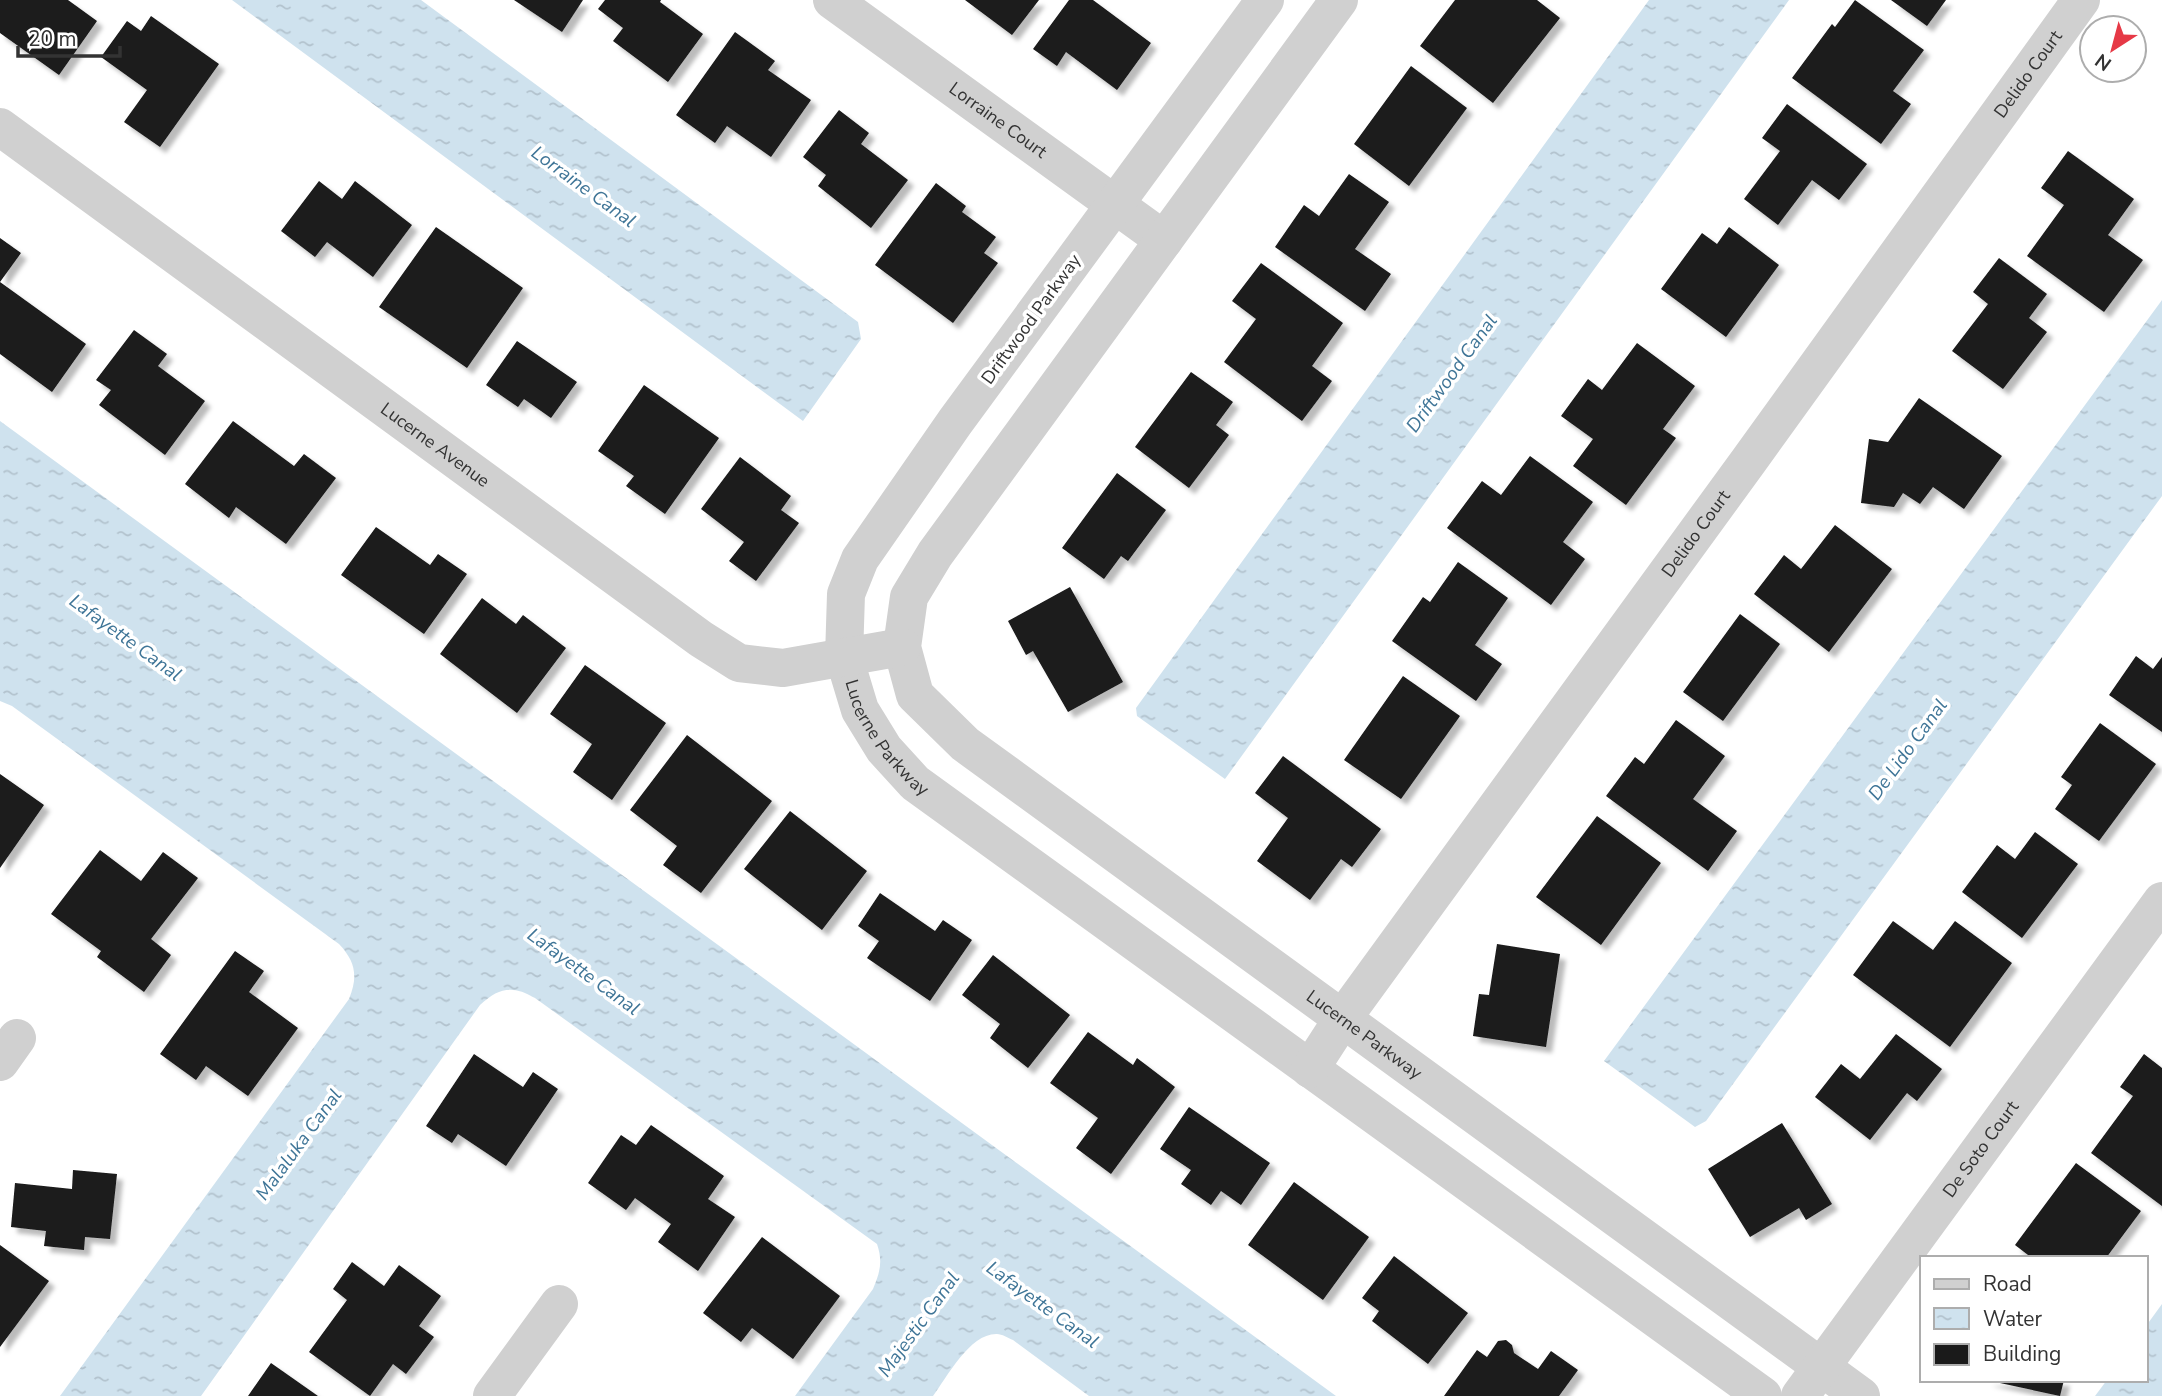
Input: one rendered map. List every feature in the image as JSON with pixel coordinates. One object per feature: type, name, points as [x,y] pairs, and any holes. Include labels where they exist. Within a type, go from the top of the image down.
[{"type":"street","name":"Lorraine Court","points":[[832,0],[1164,240]]},
{"type":"street","name":"Driftwood Parkway","points":[[844,657],[846,594],[860,559],[955,422],[1265,0]]},
{"type":"street","points":[[902,647],[909,597],[935,554],[1339,0]]},
{"type":"street","name":"Delido Court","points":[[1310,1069],[1343,1018],[1723,493],[1835,343],[2081,0]]},
{"type":"street","name":"Lucerne Avenue","points":[[0,127],[690,631],[738,663],[783,668],[902,647]]},
{"type":"street","name":"Lucerne Parkway","points":[[902,647],[915,695],[965,744],[1343,1018],[1811,1382],[1861,1396]]},
{"type":"street","name":"Lucerne Parkway","points":[[844,657],[860,710],[884,749],[915,783],[1763,1396]]},
{"type":"street","name":"De Soto Court","points":[[1811,1382],[2162,901]]},
{"type":"street","points":[[492,1396],[559,1304]]},
{"type":"water","name":"Lorraine Canal","points":[[232,0],[421,0],[858,322],[861,339],[803,421]]},
{"type":"water","name":"Driftwood Canal","points":[[1649,0],[1789,0],[1225,779],[1137,716],[1136,708]]},
{"type":"water","name":"De Lido Canal","points":[[2162,300],[2162,496],[1706,1121],[1695,1127],[1604,1061]]},
{"type":"water","points":[[0,421],[1336,1396],[1089,1396],[1013,1340],[997,1334],[987,1336],[969,1348],[933,1396],[795,1396],[873,1289],[880,1267],[877,1244],[535,998],[520,991],[506,990],[494,994],[480,1005],[201,1396],[60,1396],[349,999],[354,984],[354,970],[349,957],[339,944],[12,706],[0,701]]},
{"type":"water","points":[[2162,1304],[2162,1396],[2095,1396],[2106,1382],[2148,1382],[2148,1323]]},
{"type":"building","points":[[0,0],[68,0],[97,21],[59,75],[0,33]]},
{"type":"building","points":[[514,0],[583,0],[562,32]]},
{"type":"building","points":[[605,0],[661,0],[660,2],[703,34],[668,82],[613,41],[623,28],[598,9]]},
{"type":"building","points":[[965,0],[1039,0],[1012,35]]},
{"type":"building","points":[[1069,0],[1093,0],[1151,43],[1117,90],[1066,52],[1057,66],[1033,49]]},
{"type":"building","points":[[1455,0],[1537,0],[1560,18],[1493,103],[1420,46]]},
{"type":"building","points":[[1855,0],[1924,50],[1893,91],[1911,104],[1881,144],[1792,78],[1832,24],[1835,27]]},
{"type":"building","points":[[1891,0],[1946,0],[1927,26]]},
{"type":"building","points":[[151,16],[219,64],[160,147],[124,122],[147,90],[101,57],[127,21],[141,31]]},
{"type":"building","points":[[735,32],[775,61],[768,70],[811,100],[771,157],[727,126],[715,143],[676,115]]},
{"type":"building","points":[[1411,66],[1467,108],[1409,186],[1354,144]]},
{"type":"building","points":[[1787,104],[1867,164],[1839,200],[1812,180],[1778,225],[1744,199],[1780,151],[1762,138]]},
{"type":"building","points":[[839,110],[869,133],[861,144],[908,180],[871,228],[818,186],[826,175],[803,157]]},
{"type":"building","points":[[2068,151],[2134,199],[2108,235],[2143,260],[2104,312],[2027,256],[2064,205],[2041,188]]},
{"type":"building","points":[[1349,174],[1389,202],[1355,249],[1391,274],[1365,311],[1275,247],[1304,205],[1319,216]]},
{"type":"building","points":[[319,181],[342,199],[355,181],[412,225],[373,277],[327,242],[315,257],[281,231]]},
{"type":"building","points":[[936,183],[966,206],[962,212],[996,237],[984,253],[998,263],[953,323],[875,265]]},
{"type":"building","points":[[436,227],[523,288],[467,368],[379,307]]},
{"type":"building","points":[[1729,227],[1779,265],[1726,337],[1661,289],[1702,233],[1717,244]]},
{"type":"building","points":[[0,238],[21,253],[0,282]]},
{"type":"building","points":[[1999,258],[2047,294],[2029,318],[2047,332],[2003,389],[1952,351],[1988,304],[1973,292]]},
{"type":"building","points":[[1261,263],[1343,323],[1312,366],[1332,381],[1302,421],[1224,362],[1256,319],[1232,301]]},
{"type":"building","points":[[0,282],[86,344],[52,392],[0,354]]},
{"type":"building","points":[[134,330],[167,354],[158,366],[205,401],[165,455],[99,405],[111,390],[96,380]]},
{"type":"building","points":[[517,341],[577,382],[551,418],[524,399],[518,407],[486,385]]},
{"type":"building","points":[[1637,343],[1695,386],[1663,429],[1676,438],[1626,505],[1573,466],[1593,439],[1561,416],[1588,379],[1602,390]]},
{"type":"building","points":[[1191,372],[1233,402],[1216,425],[1229,435],[1189,488],[1135,447]]},
{"type":"building","points":[[644,385],[719,438],[665,514],[626,486],[634,476],[598,451]]},
{"type":"building","points":[[1919,398],[2002,456],[1964,509],[1933,487],[1920,504],[1903,493],[1894,507],[1861,503],[1869,439],[1888,442]]},
{"type":"building","points":[[233,421],[294,466],[304,454],[336,478],[286,544],[236,507],[229,518],[185,484]]},
{"type":"building","points":[[1530,456],[1593,502],[1563,542],[1585,559],[1551,605],[1447,528],[1482,481],[1501,495]]},
{"type":"building","points":[[740,457],[791,496],[781,510],[799,523],[756,581],[729,561],[744,542],[701,509]]},
{"type":"building","points":[[1117,473],[1166,510],[1128,561],[1121,556],[1104,579],[1062,548]]},
{"type":"building","points":[[1835,525],[1892,569],[1829,652],[1754,594],[1784,555],[1801,569]]},
{"type":"building","points":[[376,527],[430,565],[438,554],[467,574],[424,634],[341,575]]},
{"type":"building","points":[[1458,562],[1508,598],[1475,645],[1502,664],[1476,701],[1392,641],[1423,597],[1430,602]]},
{"type":"building","points":[[1070,587],[1123,682],[1068,712],[1033,651],[1026,655],[1008,621]]},
{"type":"building","points":[[482,598],[516,624],[523,615],[566,648],[517,713],[440,654]]},
{"type":"building","points":[[1740,614],[1780,644],[1723,721],[1683,692]]},
{"type":"building","points":[[2136,656],[2153,669],[2162,657],[2162,732],[2109,695]]},
{"type":"building","points":[[585,665],[666,723],[612,800],[573,772],[592,744],[550,714]]},
{"type":"building","points":[[1403,676],[1460,716],[1401,799],[1344,760]]},
{"type":"building","points":[[1676,720],[1725,756],[1693,799],[1737,831],[1708,871],[1606,796],[1635,757],[1644,764]]},
{"type":"building","points":[[2100,723],[2156,764],[2099,841],[2055,809],[2072,785],[2061,777]]},
{"type":"building","points":[[687,735],[772,801],[701,893],[663,865],[677,846],[630,810]]},
{"type":"building","points":[[1283,756],[1381,829],[1352,867],[1341,859],[1310,900],[1257,861],[1288,818],[1255,793]]},
{"type":"building","points":[[0,774],[44,805],[0,868]]},
{"type":"building","points":[[790,811],[867,871],[822,930],[744,869]]},
{"type":"building","points":[[1597,816],[1661,863],[1601,945],[1536,897]]},
{"type":"building","points":[[2035,832],[2078,864],[2022,938],[1962,892],[1997,845],[2015,859]]},
{"type":"building","points":[[100,850],[141,881],[163,852],[198,878],[151,939],[171,955],[144,992],[97,957],[101,951],[51,914]]},
{"type":"building","points":[[880,893],[935,931],[943,920],[972,940],[930,1001],[867,958],[879,941],[858,926]]},
{"type":"building","points":[[1893,921],[1933,950],[1955,921],[2012,963],[1950,1047],[1853,975]]},
{"type":"building","points":[[1497,944],[1560,954],[1546,1047],[1473,1036],[1479,994],[1489,995]]},
{"type":"building","points":[[235,951],[264,971],[249,992],[298,1028],[248,1096],[206,1066],[196,1080],[160,1054]]},
{"type":"building","points":[[993,955],[1070,1015],[1028,1068],[990,1038],[1000,1024],[962,995]]},
{"type":"building","points":[[1088,1032],[1133,1065],[1137,1058],[1175,1087],[1111,1174],[1076,1148],[1098,1118],[1050,1083]]},
{"type":"building","points":[[1896,1034],[1942,1069],[1917,1101],[1907,1093],[1870,1140],[1815,1097],[1841,1064],[1860,1079]]},
{"type":"building","points":[[474,1054],[523,1087],[533,1072],[558,1089],[506,1166],[458,1134],[452,1143],[426,1126]]},
{"type":"building","points":[[2144,1054],[2162,1068],[2162,1206],[2091,1153],[2133,1096],[2120,1087]]},
{"type":"building","points":[[1189,1107],[1270,1163],[1241,1205],[1221,1191],[1211,1205],[1181,1184],[1191,1170],[1160,1149]]},
{"type":"building","points":[[1782,1123],[1832,1204],[1806,1220],[1799,1208],[1750,1237],[1708,1169]]},
{"type":"building","points":[[651,1125],[724,1176],[708,1199],[735,1217],[698,1271],[658,1242],[671,1224],[635,1198],[626,1210],[588,1183],[621,1135],[636,1145]]},
{"type":"building","points":[[2076,1163],[2141,1211],[2107,1256],[2029,1256],[2015,1245]]},
{"type":"building","points":[[73,1170],[117,1174],[110,1239],[85,1237],[84,1250],[44,1246],[46,1231],[11,1227],[15,1183],[72,1189]]},
{"type":"building","points":[[1294,1182],[1369,1237],[1323,1300],[1248,1245]]},
{"type":"building","points":[[762,1237],[840,1296],[793,1359],[752,1328],[741,1342],[703,1313]]},
{"type":"building","points":[[0,1245],[49,1281],[0,1347]]},
{"type":"building","points":[[1394,1256],[1468,1313],[1428,1364],[1372,1321],[1379,1311],[1362,1298]]},
{"type":"building","points":[[352,1262],[384,1286],[399,1265],[441,1296],[419,1326],[434,1337],[406,1374],[393,1364],[370,1396],[309,1352],[347,1300],[333,1289]]},
{"type":"building","points":[[1506,1340],[1512,1345],[1514,1353],[1538,1369],[1551,1351],[1578,1370],[1559,1396],[1444,1396],[1477,1350],[1487,1357],[1498,1341]]},
{"type":"building","points":[[271,1363],[318,1396],[248,1396]]},
{"type":"building","points":[[1995,1382],[2064,1382],[2060,1396]]},
{"type":"water label","name":"Lafayette Canal","points":[[126,637]]},
{"type":"water label","name":"Lafayette Canal","points":[[584,971]]},
{"type":"water label","name":"Malaluka Canal","points":[[298,1144]]},
{"type":"water label","name":"Lafayette Canal","points":[[1043,1304]]},
{"type":"water label","name":"Majestic Canal","points":[[918,1324]]}]
